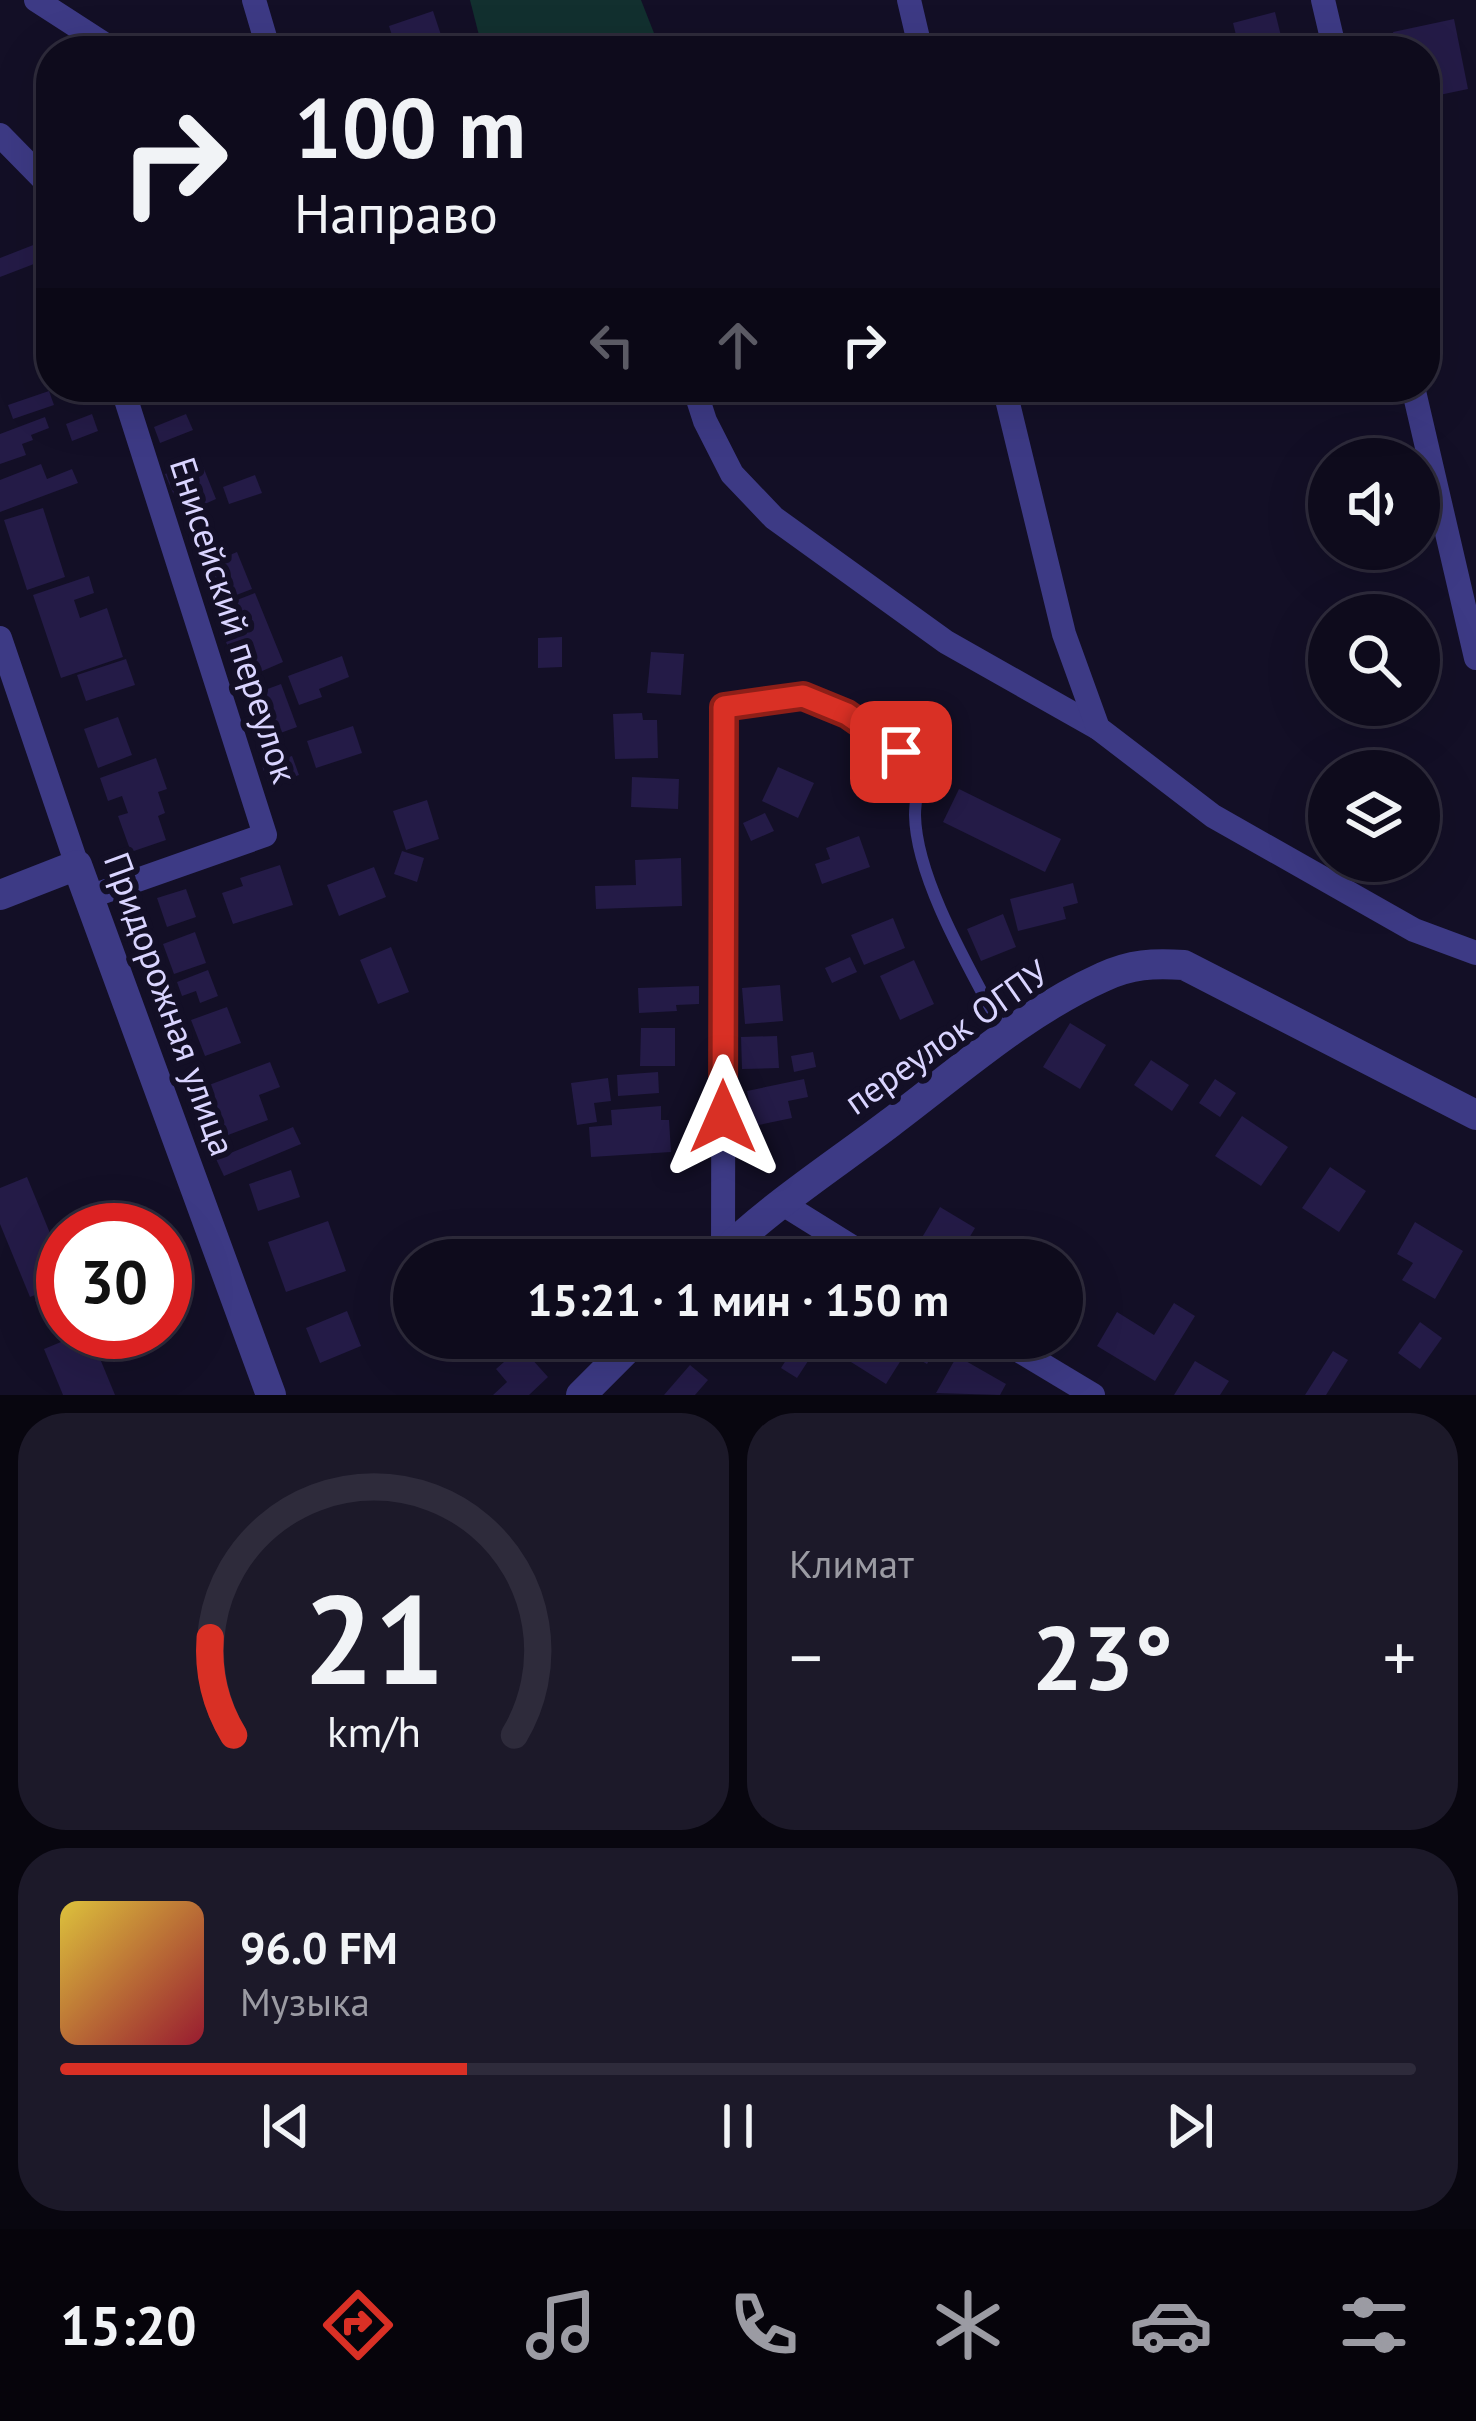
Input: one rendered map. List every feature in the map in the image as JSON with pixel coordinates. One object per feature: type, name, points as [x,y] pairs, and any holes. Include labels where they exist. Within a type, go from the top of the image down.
[{"type":"street","points":[[36,0],[92,36]]},
{"type":"street","points":[[254,0],[264,36]]},
{"type":"street","points":[[909,0],[917,36]]},
{"type":"street","points":[[1323,0],[1331,36]]},
{"type":"street","points":[[0,135],[36,172]]},
{"type":"street","name":"Енисейский переулок","points":[[89,897],[265,835],[127,402]]},
{"type":"street","points":[[699,402],[732,474],[775,518],[946,642],[1098,728],[1213,816],[1414,930],[1476,953]]},
{"type":"street","points":[[1008,402],[1064,634],[1098,728]]},
{"type":"street","points":[[1416,402],[1476,658]]},
{"type":"street","name":"Придорожная улица","points":[[0,638],[77,865],[271,1395]]},
{"type":"street","points":[[720,1239],[724,707]]},
{"type":"street","points":[[0,895],[77,865]]},
{"type":"street","name":"переулок ОГПУ","points":[[741,1239],[1052,1004],[1106,976],[1148,963],[1184,964],[1476,1115]]},
{"type":"street","points":[[783,1204],[839,1239]]},
{"type":"street","points":[[581,1395],[617,1359]]},
{"type":"street","points":[[1033,1359],[1093,1395]]},
{"type":"lane","points":[[724,707],[803,696],[847,714],[901,752],[919,777],[918,832],[943,916],[1005,1036]]},
{"type":"green space","points":[[470,0],[641,0],[655,36],[479,36]]},
{"type":"building","points":[[433,11],[441,36],[392,36],[389,26]]},
{"type":"building","points":[[1275,12],[1281,36],[1236,36],[1233,23]]},
{"type":"building","points":[[1454,19],[1468,89],[1440,95],[1440,36],[1394,36],[1393,32]]},
{"type":"building","points":[[36,244],[36,263],[0,277],[0,258]]},
{"type":"building","points":[[36,395],[36,402],[54,405],[13,419],[8,405]]},
{"type":"building","points":[[92,414],[98,431],[72,441],[66,424]]},
{"type":"building","points":[[186,414],[193,430],[160,443],[154,427]]},
{"type":"building","points":[[45,417],[49,428],[22,444],[26,455],[0,464],[0,434]]},
{"type":"building","points":[[200,459],[216,499],[182,514],[165,474]]},
{"type":"building","points":[[41,464],[47,479],[72,469],[78,483],[0,512],[0,480]]},
{"type":"building","points":[[255,475],[262,493],[229,504],[223,487]]},
{"type":"building","points":[[43,508],[65,577],[27,590],[4,520]]},
{"type":"building","points":[[237,552],[252,589],[213,604],[199,568]]},
{"type":"building","points":[[89,576],[94,593],[74,600],[80,618],[107,608],[123,657],[61,678],[33,595]]},
{"type":"building","points":[[255,593],[283,662],[241,680],[226,642],[237,638],[224,605]]},
{"type":"building","points":[[562,637],[562,667],[538,668],[538,638]]},
{"type":"building","points":[[651,652],[684,654],[681,695],[647,693]]},
{"type":"building","points":[[342,656],[349,677],[319,689],[322,697],[299,705],[288,676]]},
{"type":"building","points":[[126,659],[135,685],[86,701],[77,675]]},
{"type":"building","points":[[281,684],[297,727],[261,740],[246,697]]},
{"type":"building","points":[[642,713],[643,720],[657,720],[658,758],[615,759],[613,714]]},
{"type":"building","points":[[118,717],[132,755],[98,768],[84,729]]},
{"type":"building","points":[[353,726],[362,753],[316,768],[307,741]]},
{"type":"building","points":[[292,756],[299,775],[269,785],[262,766]]},
{"type":"building","points":[[156,758],[167,789],[158,792],[165,813],[158,816],[166,840],[131,852],[118,816],[128,813],[122,796],[108,801],[100,778]]},
{"type":"building","points":[[778,767],[814,783],[798,818],[762,801]]},
{"type":"building","points":[[632,777],[679,779],[678,809],[631,807]]},
{"type":"building","points":[[959,789],[1061,839],[1045,872],[943,822]]},
{"type":"building","points":[[427,800],[439,839],[406,850],[393,811]]},
{"type":"building","points":[[765,813],[774,831],[751,841],[743,823]]},
{"type":"building","points":[[859,836],[870,867],[822,884],[815,864],[830,859],[826,848]]},
{"type":"building","points":[[402,851],[424,858],[417,882],[394,874]]},
{"type":"building","points":[[681,858],[682,906],[596,909],[595,886],[636,885],[635,860]]},
{"type":"building","points":[[280,865],[293,905],[233,924],[222,893],[243,886],[240,878]]},
{"type":"building","points":[[374,867],[386,897],[339,916],[327,885]]},
{"type":"building","points":[[1073,883],[1078,903],[1063,907],[1066,919],[1018,931],[1010,899]]},
{"type":"building","points":[[186,889],[196,917],[167,927],[157,898]]},
{"type":"building","points":[[1003,914],[1016,947],[981,961],[967,929]]},
{"type":"building","points":[[893,918],[905,948],[864,965],[851,935]]},
{"type":"building","points":[[195,932],[206,963],[174,974],[163,944]]},
{"type":"building","points":[[391,947],[409,992],[378,1004],[360,960]]},
{"type":"building","points":[[850,957],[857,972],[832,983],[825,968]]},
{"type":"building","points":[[914,960],[934,1004],[900,1020],[880,976]]},
{"type":"building","points":[[208,970],[218,996],[200,1003],[196,991],[182,996],[177,982]]},
{"type":"building","points":[[780,985],[783,1021],[745,1024],[742,988]]},
{"type":"building","points":[[699,986],[699,1004],[676,1005],[677,1011],[639,1013],[638,988]]},
{"type":"building","points":[[227,1007],[241,1043],[205,1056],[191,1020]]},
{"type":"building","points":[[1070,1023],[1106,1045],[1080,1089],[1043,1067]]},
{"type":"building","points":[[641,1028],[675,1028],[675,1066],[640,1066]]},
{"type":"building","points":[[777,1036],[779,1068],[742,1069],[741,1037]]},
{"type":"building","points":[[813,1052],[816,1067],[794,1072],[791,1056]]},
{"type":"building","points":[[1151,1060],[1189,1085],[1172,1111],[1134,1085]]},
{"type":"building","points":[[270,1062],[280,1087],[259,1095],[268,1120],[228,1135],[209,1085]]},
{"type":"building","points":[[658,1072],[659,1093],[618,1096],[617,1075]]},
{"type":"building","points":[[608,1078],[611,1101],[594,1103],[597,1122],[577,1125],[571,1083]]},
{"type":"building","points":[[804,1079],[808,1097],[788,1101],[792,1118],[754,1126],[747,1091]]},
{"type":"building","points":[[1215,1079],[1236,1093],[1220,1117],[1199,1103]]},
{"type":"building","points":[[661,1106],[661,1120],[669,1120],[671,1152],[591,1157],[589,1127],[612,1125],[611,1110]]},
{"type":"building","points":[[1242,1116],[1288,1147],[1261,1186],[1215,1156]]},
{"type":"building","points":[[293,1127],[301,1144],[224,1176],[216,1159]]},
{"type":"building","points":[[1330,1167],[1366,1191],[1339,1232],[1302,1208]]},
{"type":"building","points":[[291,1170],[300,1197],[258,1211],[249,1184]]},
{"type":"building","points":[[27,1177],[38,1203],[36,1295],[30,1297],[0,1224],[0,1188]]},
{"type":"building","points":[[940,1207],[975,1228],[968,1239],[921,1239]]},
{"type":"building","points":[[328,1221],[346,1271],[286,1292],[268,1242]]},
{"type":"building","points":[[1415,1222],[1463,1251],[1435,1299],[1402,1280],[1413,1263],[1397,1254]]},
{"type":"building","points":[[1174,1303],[1195,1316],[1155,1381],[1097,1346],[1117,1312],[1154,1335]]},
{"type":"building","points":[[347,1311],[361,1346],[320,1363],[306,1328]]},
{"type":"building","points":[[1420,1322],[1442,1338],[1420,1369],[1398,1353]]},
{"type":"building","points":[[1333,1351],[1348,1360],[1326,1395],[1305,1395]]},
{"type":"building","points":[[48,1359],[100,1359],[115,1395],[63,1395]]},
{"type":"building","points":[[507,1359],[532,1359],[548,1377],[529,1395],[493,1395],[507,1382],[496,1369]]},
{"type":"building","points":[[787,1359],[809,1359],[797,1378],[781,1368]]},
{"type":"building","points":[[853,1359],[902,1359],[886,1384]]},
{"type":"building","points":[[955,1359],[1006,1384],[1000,1395],[936,1393]]},
{"type":"building","points":[[1195,1361],[1229,1381],[1220,1395],[1174,1395]]},
{"type":"building","points":[[690,1365],[708,1380],[695,1395],[664,1395]]},
{"type":"route","points":[[723,1117],[724,707],[803,696],[847,714],[901,752]]}]
